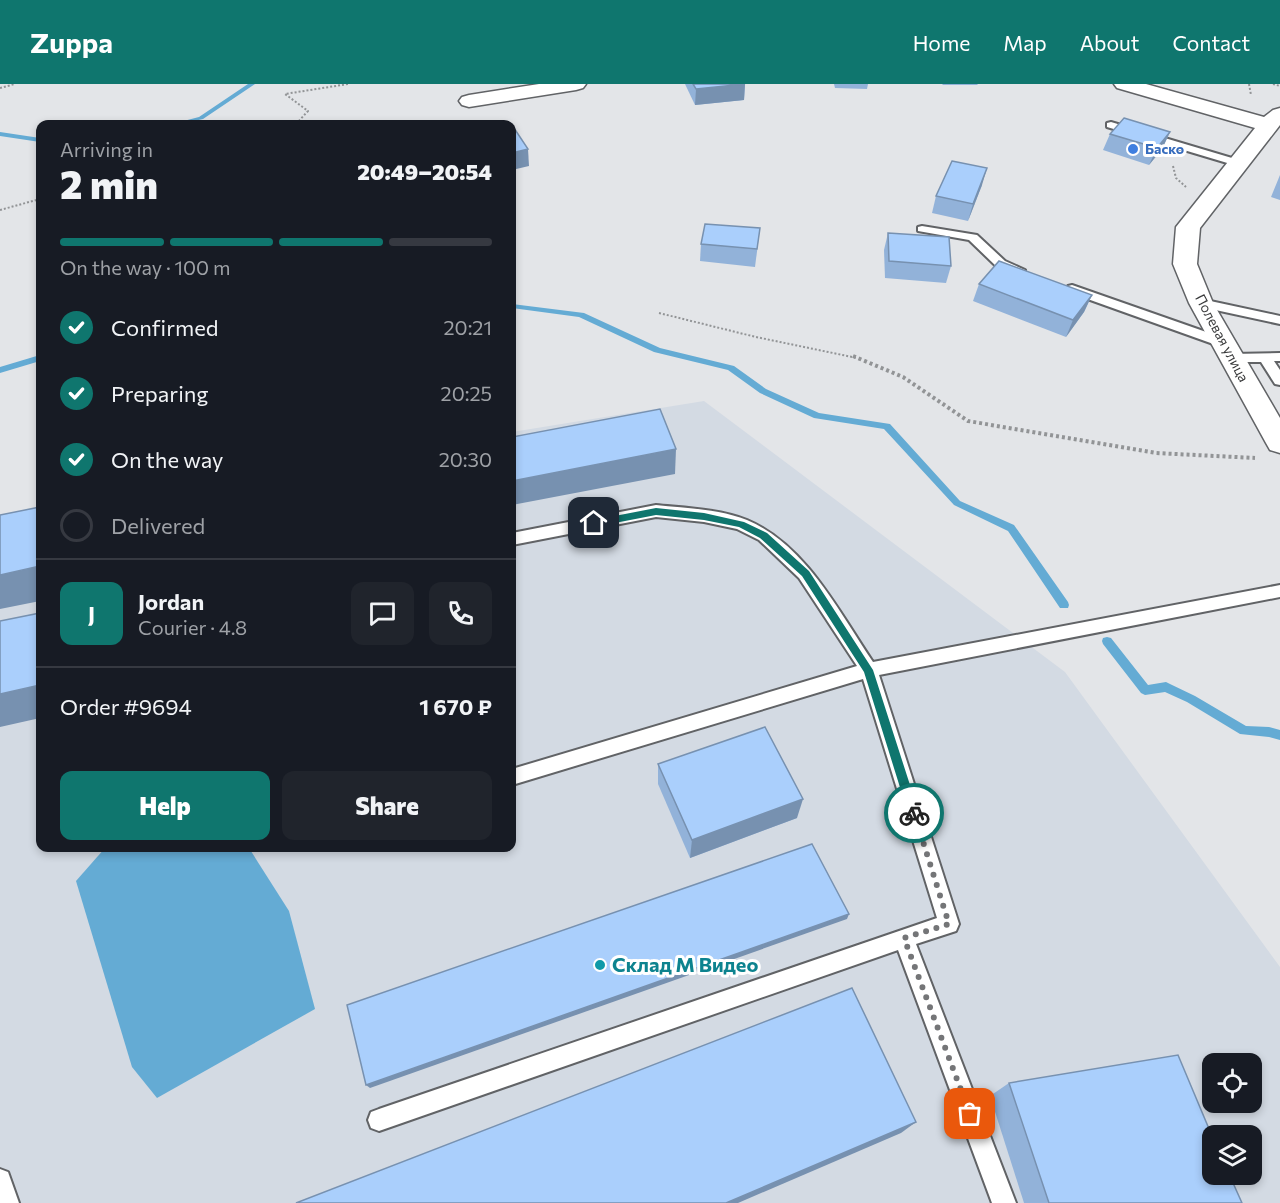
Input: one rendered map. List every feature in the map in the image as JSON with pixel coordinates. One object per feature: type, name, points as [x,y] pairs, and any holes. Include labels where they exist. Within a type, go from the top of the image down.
[{"type":"street","points":[[469,101],[576,84]]},
{"type":"street","points":[[1124,84],[1274,119],[1238,163]]},
{"type":"street","name":"Полевая улица","points":[[1238,163],[1188,227],[1185,264],[1201,303],[1228,350],[1273,419],[1280,442]]},
{"type":"lane","points":[[1110,125],[1238,163]]},
{"type":"lane","points":[[922,229],[973,237],[1001,264],[1035,275]]},
{"type":"lane","points":[[1057,283],[1228,350],[1265,357],[1280,357]]},
{"type":"lane","points":[[1201,303],[1280,320]]},
{"type":"lane","points":[[1265,357],[1280,381]]},
{"type":"lane","points":[[379,1120],[949,924],[868,670],[806,574],[764,536],[741,524],[704,516],[656,511],[516,538]]},
{"type":"lane","points":[[516,776],[868,670],[1280,591]]},
{"type":"lane","points":[[904,938],[1004,1203]]},
{"type":"lane","points":[[0,1180],[7,1203]]},
{"type":"path","points":[[0,88],[15,84]]},
{"type":"path","points":[[300,120],[308,111],[285,94],[348,84]]},
{"type":"path","points":[[1273,84],[1280,86]]},
{"type":"path","points":[[0,210],[36,200]]},
{"type":"path","points":[[659,313],[756,338],[852,356],[903,376],[968,421],[1155,453],[1257,458]]},
{"type":"shaded area","points":[[704,401],[1065,672],[1280,967],[1280,1203],[0,1203],[0,515],[36,509],[36,852],[516,852],[516,431]]},
{"type":"water","points":[[101,852],[252,852],[289,911],[315,1009],[157,1098],[132,1067],[76,881]]},
{"type":"building","points":[[693,84],[745,84],[696,89]]},
{"type":"building","points":[[1124,118],[1170,132],[1157,148],[1110,134]]},
{"type":"building","points":[[516,131],[528,149],[516,152]]},
{"type":"building","points":[[952,161],[987,168],[973,204],[936,196]]},
{"type":"building","points":[[705,224],[760,228],[757,249],[701,244]]},
{"type":"building","points":[[888,233],[949,237],[951,266],[889,261]]},
{"type":"building","points":[[999,261],[1092,295],[1073,320],[979,284]]},
{"type":"building","points":[[660,409],[676,449],[516,480],[516,436]]},
{"type":"building","points":[[36,508],[36,567],[0,575],[0,515]]},
{"type":"building","points":[[36,614],[36,686],[0,694],[0,621]]},
{"type":"building","points":[[765,727],[803,799],[692,840],[658,764]]},
{"type":"building","name":"Склад М Видео","points":[[812,844],[849,914],[366,1085],[347,1005]]},
{"type":"building","points":[[852,988],[916,1122],[726,1203],[296,1203]]},
{"type":"building","points":[[1178,1055],[1207,1125],[1202,1125],[1202,1185],[1234,1185],[1242,1203],[1049,1203],[1009,1083]]},
{"type":"waterway","points":[[192,120],[201,118],[252,84]]},
{"type":"waterway","points":[[0,134],[36,139]]},
{"type":"waterway","points":[[516,307],[581,315],[657,350],[731,368],[763,391],[817,416],[887,426],[957,503],[1011,528],[1064,605]]},
{"type":"waterway","points":[[0,370],[36,359]]},
{"type":"waterway","points":[[1107,641],[1145,690],[1166,687],[1191,699],[1244,731],[1280,735]]},
{"type":"way so far","points":[[914,813],[949,924],[904,938],[970,1114]]},
{"type":"place","name":"Баско","points":[[1133,149]]},
{"type":"place","name":"Склад М Видео","points":[[600,965]]},
{"type":"route","points":[[594,523],[656,511],[704,516],[741,524],[764,536],[806,574],[868,670],[914,813]]}]
